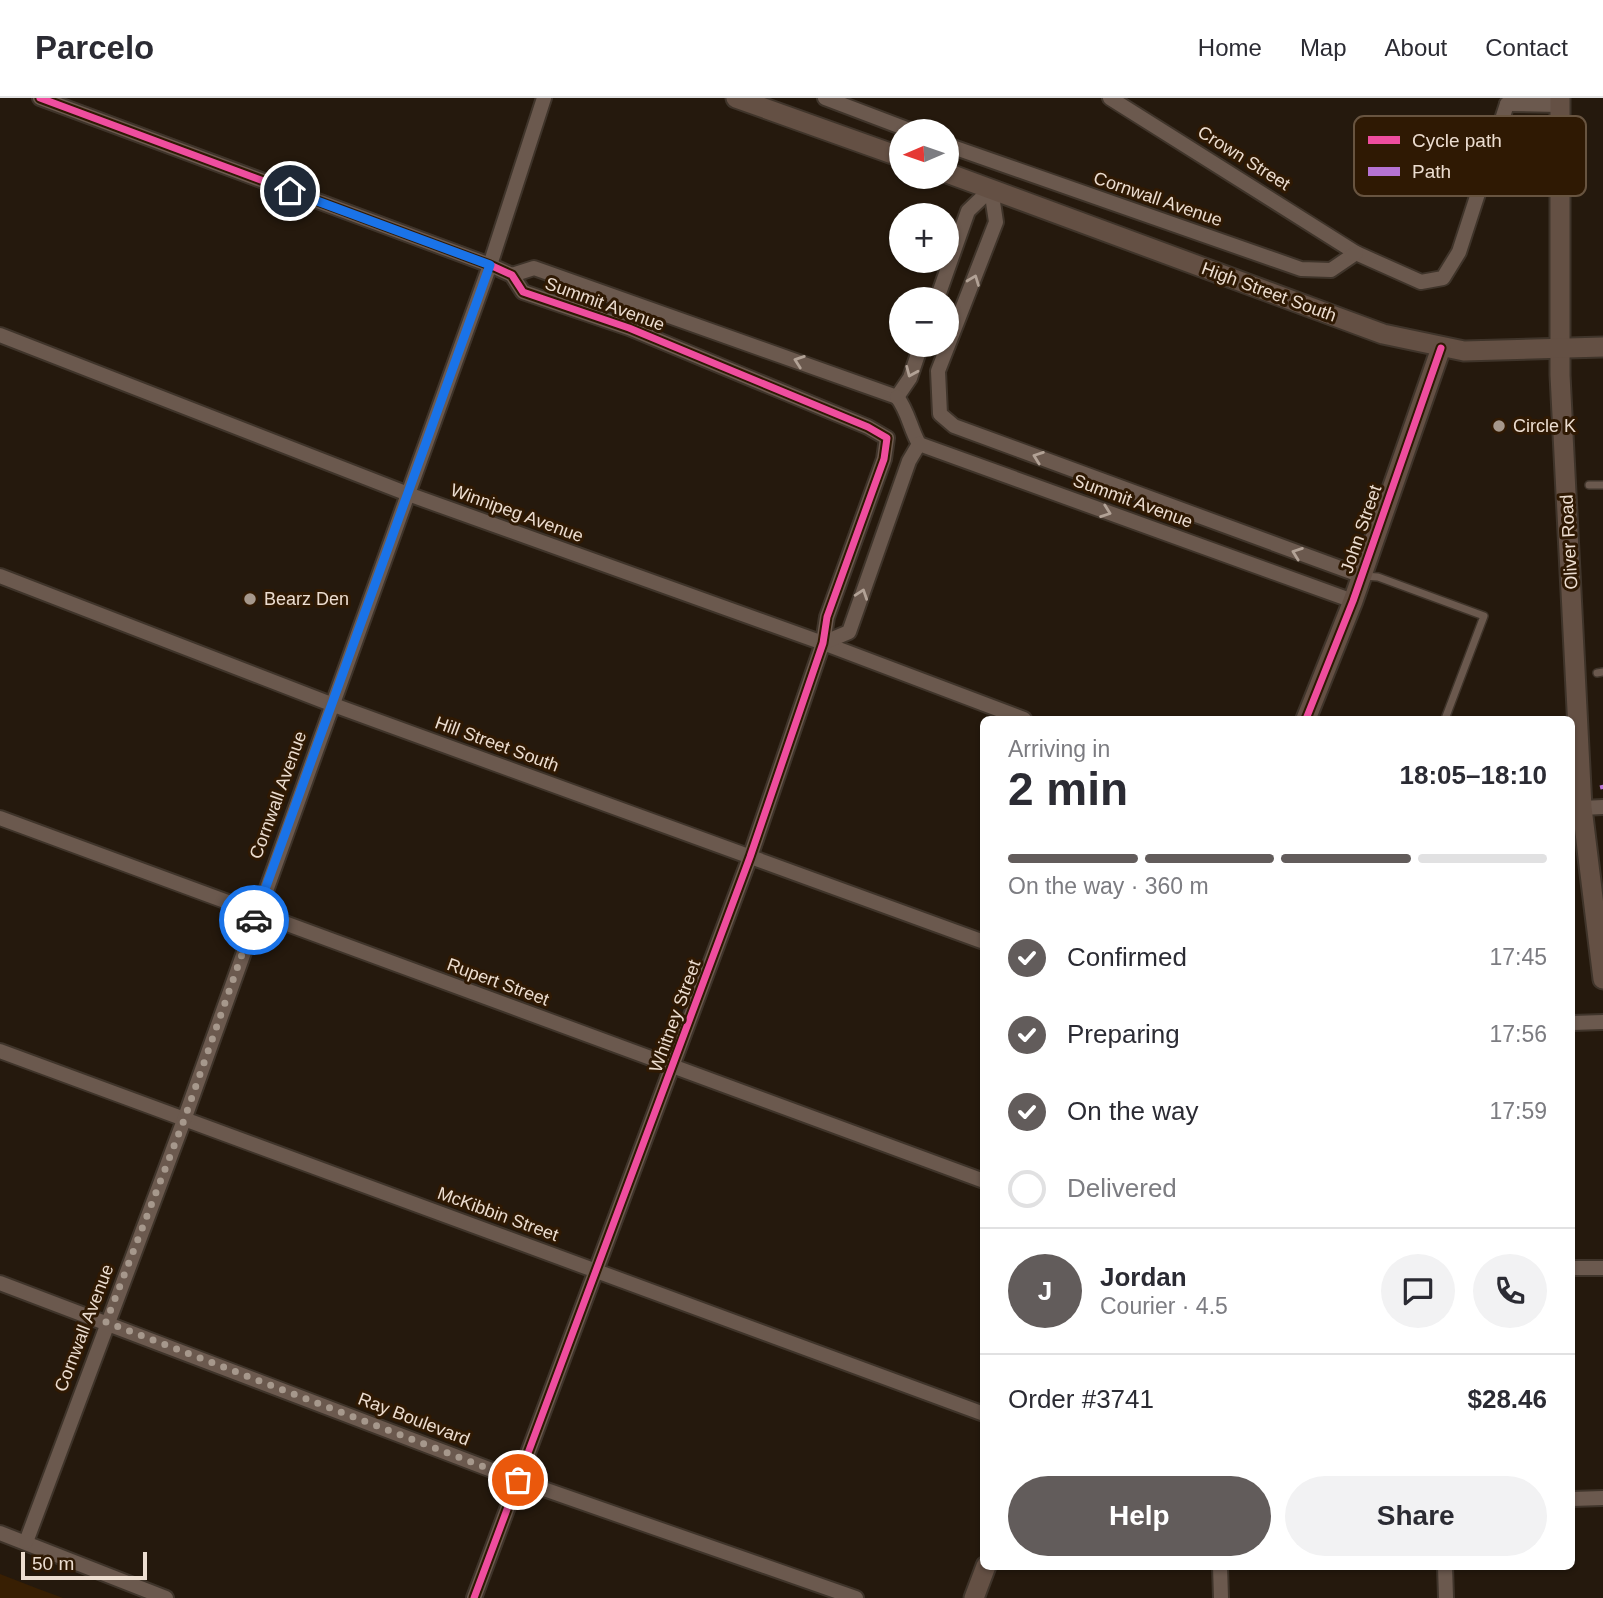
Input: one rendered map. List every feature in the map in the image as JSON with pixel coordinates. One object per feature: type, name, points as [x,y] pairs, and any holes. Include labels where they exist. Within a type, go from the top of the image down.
[{"type":"main road","points":[[736,98],[889,153]]},
{"type":"main road","name":"High Street South","points":[[959,177],[1382,334],[1464,351],[1603,347]]},
{"type":"main road","name":"Oliver Road","points":[[1560,196],[1559,349],[1582,808],[1603,979]]},
{"type":"main road","name":"John Street","points":[[1307,716],[1353,601],[1441,348]]},
{"type":"main road","points":[[974,1597],[984,1570]]},
{"type":"street","name":"Summit Avenue","points":[[40,98],[490,265],[512,275],[523,292],[629,328],[868,427],[887,438]]},
{"type":"street","points":[[825,98],[889,122]]},
{"type":"street","name":"Crown Street","points":[[1110,98],[1356,253]]},
{"type":"street","name":"Cornwall Avenue","points":[[26,1542],[106,1322],[184,1120],[490,265],[543,100]]},
{"type":"street","points":[[1505,101],[1560,101]]},
{"type":"street","name":"Cornwall Avenue","points":[[959,149],[1301,268],[1331,270],[1356,253]]},
{"type":"street","name":"Summit Avenue","points":[[992,189],[996,222],[938,372],[940,414],[954,426],[1362,576]]},
{"type":"street","points":[[941,287],[968,211],[992,189]]},
{"type":"street","points":[[1356,253],[1421,282],[1443,278],[1460,252],[1477,196]]},
{"type":"street","name":"Summit Avenue","points":[[512,275],[534,268],[897,397]]},
{"type":"street","points":[[629,328],[638,305]]},
{"type":"street","name":"Winnipeg Avenue","points":[[0,335],[408,494],[823,643],[1016,716]]},
{"type":"street","points":[[823,643],[849,632],[909,461],[919,444],[910,429],[905,407],[897,397],[909,378],[917,357]]},
{"type":"street","name":"Whitney Street","points":[[474,1598],[750,857],[823,643],[827,617],[884,459],[887,438]]},
{"type":"street","name":"Summit Avenue","points":[[919,444],[1353,601]]},
{"type":"street","name":"Hill Street South","points":[[0,576],[331,704],[980,941]]},
{"type":"street","points":[[1582,808],[1603,807]]},
{"type":"street","name":"Rupert Street","points":[[0,818],[980,1180]]},
{"type":"street","points":[[1575,1023],[1603,1022]]},
{"type":"street","name":"McKibbin Street","points":[[0,1051],[980,1413]]},
{"type":"street","points":[[1575,1268],[1603,1268]]},
{"type":"street","name":"Ray Boulevard","points":[[0,1283],[518,1480],[856,1598]]},
{"type":"street","points":[[1575,1499],[1603,1498]]},
{"type":"street","points":[[0,1533],[166,1598]]},
{"type":"street","points":[[1220,1570],[1221,1598]]},
{"type":"street","points":[[1445,1570],[1446,1598]]},
{"type":"lane","points":[[1589,485],[1603,485]]},
{"type":"lane","points":[[1362,576],[1378,577],[1484,615],[1446,716]]},
{"type":"shaded area","points":[[0,1574],[36,1588],[63,1598],[0,1598]]},
{"type":"marked path","points":[[1602,785],[1603,789]]},
{"type":"cycle path","points":[[40,98],[490,265],[512,275],[523,292],[629,328],[868,427],[887,438],[884,459],[827,617],[823,643],[750,857],[474,1598]]},
{"type":"cycle path","points":[[1307,716],[1353,601],[1441,348]]},
{"type":"way so far","points":[[254,920],[184,1120],[106,1322],[518,1480]]},
{"type":"place","name":"Circle K","points":[[1499,426]]},
{"type":"place","name":"Bearz Den","points":[[250,599]]},
{"type":"route","points":[[254,920],[490,265],[290,191]]}]
